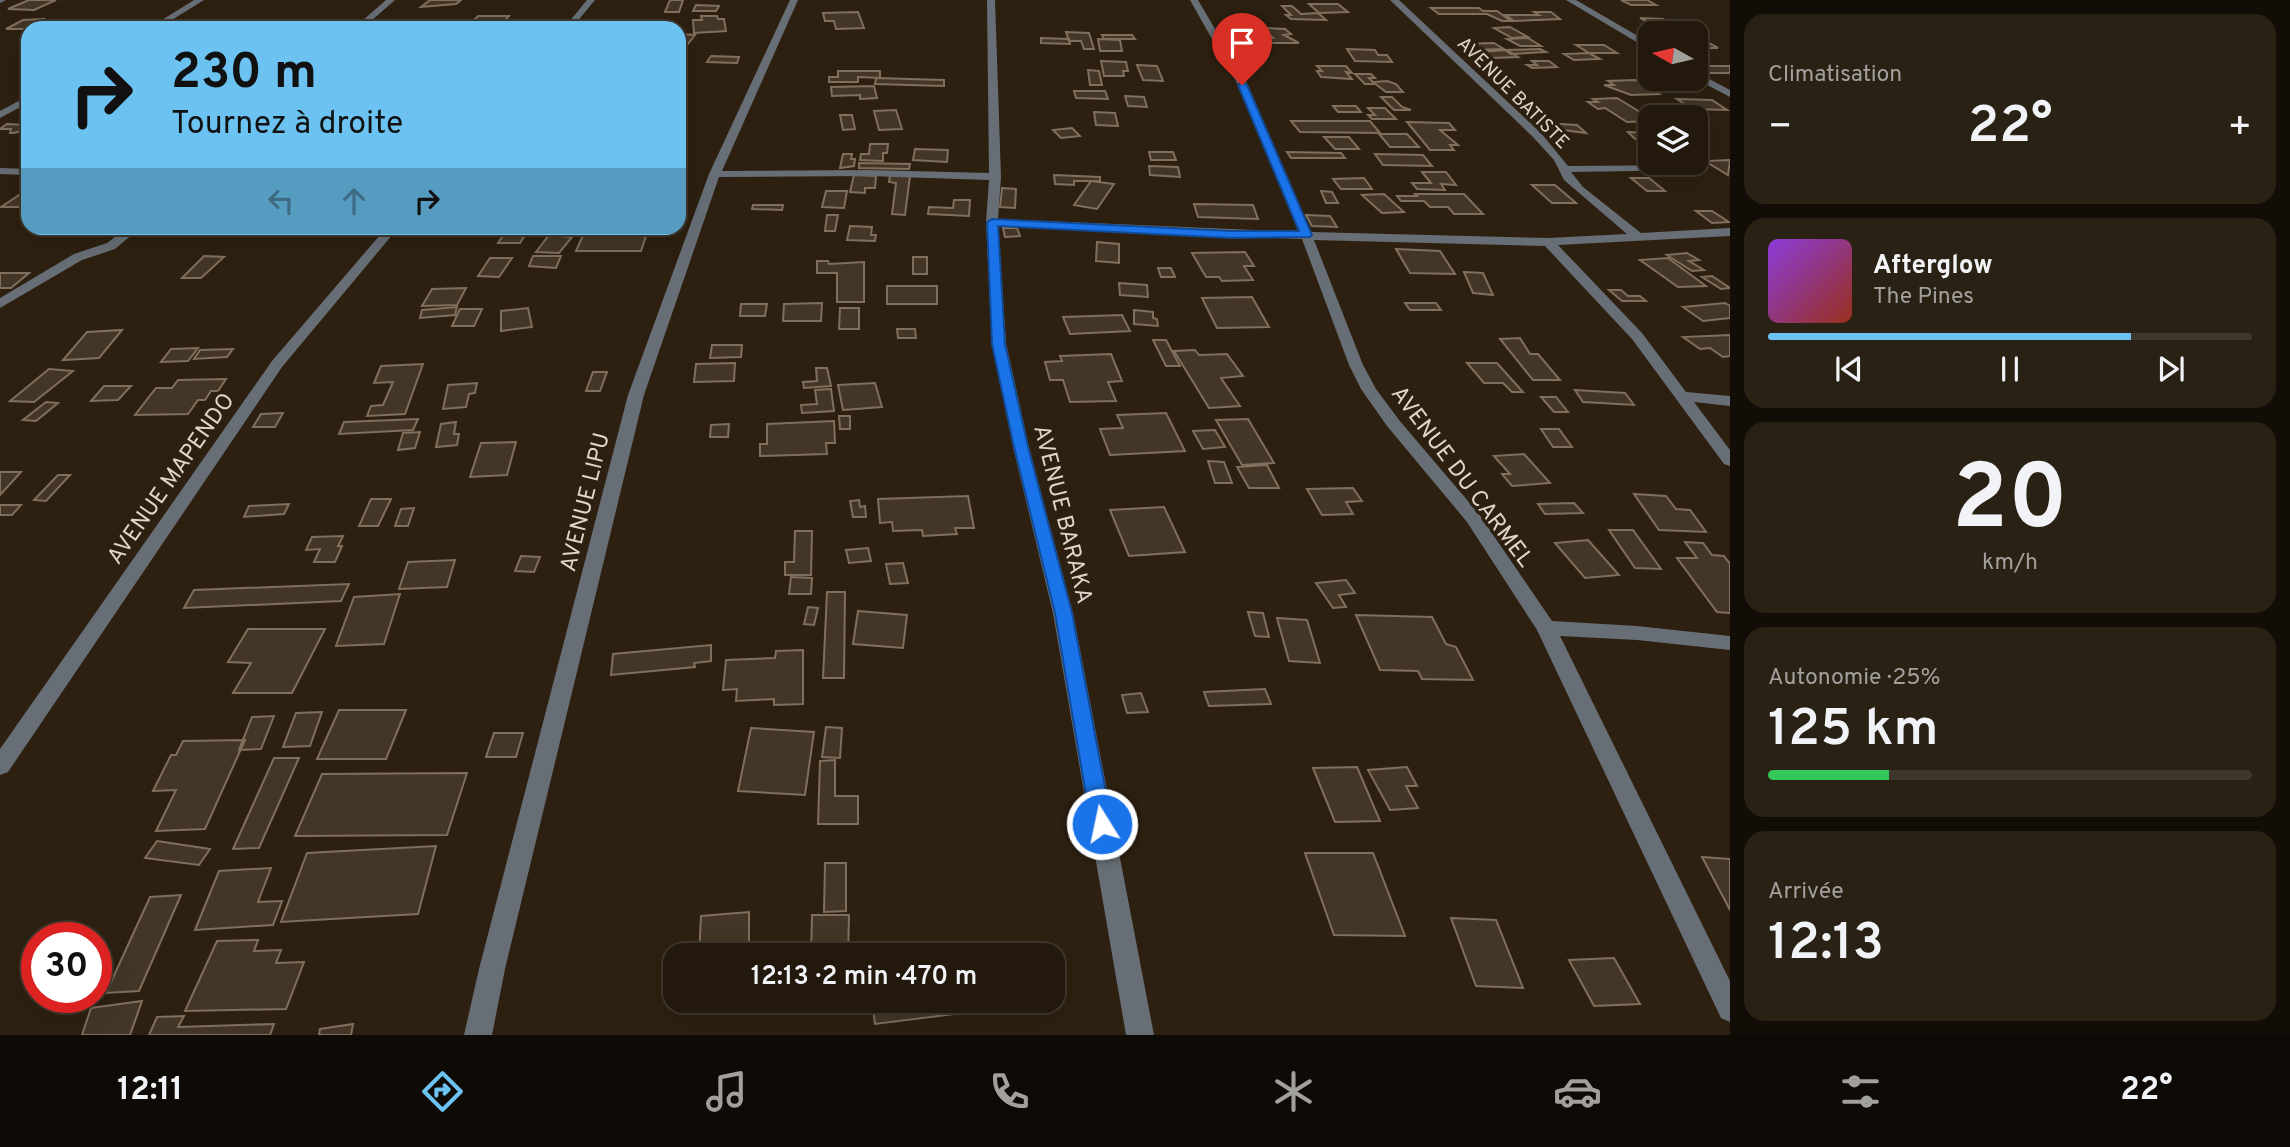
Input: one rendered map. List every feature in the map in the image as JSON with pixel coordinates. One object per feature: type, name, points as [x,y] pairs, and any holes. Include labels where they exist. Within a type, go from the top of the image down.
[{"type":"street","points":[[165,21],[200,0]]},
{"type":"street","points":[[366,21],[391,0]]},
{"type":"street","points":[[574,21],[591,0]]},
{"type":"street","name":"AVENUE LIPU","points":[[478,1035],[495,956],[636,395],[715,174],[794,0]]},
{"type":"street","name":"AVENUE BARAKA","points":[[991,0],[995,177],[992,222],[999,344],[1021,447],[1063,613],[1140,1035]]},
{"type":"street","name":"AVENUE DU CARMEL","points":[[1194,0],[1242,85],[1306,235],[1356,365],[1393,423],[1473,518],[1546,628],[1730,1009]]},
{"type":"street","name":"AVENUE BATISTE","points":[[1394,0],[1537,135],[1579,189],[1639,238]]},
{"type":"street","points":[[1570,0],[1638,40]]},
{"type":"street","points":[[1708,82],[1730,94]]},
{"type":"street","points":[[0,115],[21,103]]},
{"type":"street","points":[[1564,169],[1638,168]]},
{"type":"street","points":[[0,171],[21,172]]},
{"type":"street","points":[[715,174],[868,173],[995,177]]},
{"type":"street","points":[[992,222],[1231,234],[1548,242],[1730,232]]},
{"type":"street","points":[[0,304],[78,257],[111,246],[125,235]]},
{"type":"street","name":"AVENUE MAPENDO","points":[[0,766],[278,364],[341,285],[386,235]]},
{"type":"street","points":[[1548,242],[1625,323],[1730,461]]},
{"type":"street","points":[[1681,396],[1730,401]]},
{"type":"street","points":[[1546,628],[1637,633],[1730,643]]},
{"type":"building","points":[[29,0],[56,0],[34,10],[8,9]]},
{"type":"building","points":[[430,0],[461,0],[456,4],[421,7]]},
{"type":"building","points":[[670,0],[683,0],[679,12],[665,12]]},
{"type":"building","points":[[1621,0],[1647,0],[1656,5],[1631,5]]},
{"type":"building","points":[[1309,4],[1338,4],[1348,12],[1319,13]]},
{"type":"building","points":[[696,5],[719,6],[716,11],[693,11]]},
{"type":"building","points":[[1282,6],[1292,6],[1301,14],[1318,13],[1326,20],[1291,19],[1286,15],[1291,15]]},
{"type":"building","points":[[1431,8],[1479,8],[1483,11],[1497,11],[1511,21],[1502,21],[1487,14],[1439,14]]},
{"type":"building","points":[[858,12],[864,28],[836,29],[834,21],[825,21],[823,13]]},
{"type":"building","points":[[1534,12],[1551,12],[1560,19],[1514,21],[1506,15],[1539,15]]},
{"type":"building","points":[[478,16],[509,16],[505,21],[473,21]]},
{"type":"building","points":[[701,16],[724,19],[726,31],[694,33],[693,20],[702,20]]},
{"type":"building","points":[[1640,18],[1667,21],[1646,21]]},
{"type":"building","points":[[21,21],[21,29],[6,29]]},
{"type":"building","points":[[1248,27],[1285,29],[1291,34],[1284,35],[1299,43],[1263,43],[1258,38],[1273,38],[1269,34],[1255,34]]},
{"type":"building","points":[[1510,27],[1528,37],[1512,38],[1494,28]]},
{"type":"building","points":[[1066,32],[1089,33],[1094,49],[1084,49],[1081,41],[1069,41]]},
{"type":"building","points":[[686,34],[695,35],[686,46]]},
{"type":"building","points":[[1102,35],[1132,35],[1135,39],[1104,39]]},
{"type":"building","points":[[1041,38],[1069,39],[1070,44],[1041,43]]},
{"type":"building","points":[[1528,38],[1541,46],[1520,46],[1507,39]]},
{"type":"building","points":[[1098,39],[1120,40],[1122,51],[1100,51]]},
{"type":"building","points":[[1494,43],[1504,49],[1470,50],[1461,44]]},
{"type":"building","points":[[1576,45],[1604,45],[1617,53],[1589,53]]},
{"type":"building","points":[[1347,49],[1375,50],[1378,55],[1387,55],[1392,62],[1355,61]]},
{"type":"building","points":[[1540,49],[1546,52],[1511,54],[1505,50]]},
{"type":"building","points":[[1507,50],[1518,57],[1490,58],[1479,52]]},
{"type":"building","points":[[1589,53],[1600,59],[1574,60],[1564,54]]},
{"type":"building","points":[[711,56],[739,57],[737,63],[707,62]]},
{"type":"building","points":[[1101,61],[1126,62],[1128,71],[1123,71],[1124,76],[1104,76]]},
{"type":"building","points":[[1532,61],[1549,61],[1557,67],[1532,68],[1527,65],[1537,65]]},
{"type":"building","points":[[1137,65],[1157,66],[1163,81],[1143,80]]},
{"type":"building","points":[[1317,66],[1346,66],[1352,73],[1346,72],[1352,79],[1321,77],[1317,71],[1322,71]]},
{"type":"building","points":[[1708,66],[1730,66],[1730,73],[1708,73]]},
{"type":"building","points":[[1088,70],[1099,71],[1102,85],[1090,85]]},
{"type":"building","points":[[838,71],[880,71],[880,78],[858,77],[858,82],[829,82],[829,77],[838,77]]},
{"type":"building","points":[[1355,74],[1371,74],[1375,78],[1369,78],[1375,84],[1365,84]]},
{"type":"building","points":[[876,78],[944,80],[944,86],[875,84]]},
{"type":"building","points":[[1635,80],[1638,82],[1638,91],[1654,91],[1659,94],[1631,95],[1604,85],[1614,85],[1608,81]]},
{"type":"building","points":[[1387,81],[1396,84],[1403,92],[1386,92],[1373,82]]},
{"type":"building","points":[[874,86],[877,98],[860,99],[860,95],[832,96],[831,87]]},
{"type":"building","points":[[1074,91],[1105,91],[1108,99],[1076,98]]},
{"type":"building","points":[[1125,96],[1144,97],[1147,107],[1128,106]]},
{"type":"building","points":[[1381,97],[1392,97],[1402,107],[1411,110],[1394,110]]},
{"type":"building","points":[[1617,98],[1638,111],[1638,122],[1627,122],[1605,108],[1598,109],[1588,102],[1598,102],[1593,99]]},
{"type":"building","points":[[1677,99],[1712,100],[1727,110],[1708,109],[1708,105],[1686,105]]},
{"type":"building","points":[[1333,106],[1356,106],[1361,112],[1338,112]]},
{"type":"building","points":[[1368,108],[1385,108],[1396,119],[1372,119],[1368,115],[1375,115]]},
{"type":"building","points":[[896,110],[902,129],[879,130],[874,111]]},
{"type":"building","points":[[1094,112],[1115,113],[1118,126],[1096,125]]},
{"type":"building","points":[[840,115],[852,115],[855,129],[843,130]]},
{"type":"building","points":[[1291,121],[1370,121],[1380,133],[1300,132]]},
{"type":"building","points":[[1407,122],[1449,123],[1455,130],[1440,130],[1458,145],[1450,145],[1454,150],[1430,150]]},
{"type":"building","points":[[1543,123],[1577,125],[1586,133],[1548,128]]},
{"type":"building","points":[[7,124],[21,125],[21,131],[14,133],[10,133],[11,129],[0,129]]},
{"type":"building","points":[[1072,128],[1080,136],[1061,138],[1053,130]]},
{"type":"building","points":[[1628,132],[1638,132],[1638,140]]},
{"type":"building","points":[[1379,134],[1407,134],[1419,147],[1390,147]]},
{"type":"building","points":[[1324,137],[1349,137],[1359,149],[1335,149]]},
{"type":"building","points":[[870,144],[888,144],[887,153],[883,153],[883,161],[860,160],[861,154],[869,154]]},
{"type":"building","points":[[915,149],[948,150],[947,162],[913,160]]},
{"type":"building","points":[[1149,152],[1173,152],[1176,160],[1151,160]]},
{"type":"building","points":[[1287,152],[1341,153],[1345,158],[1291,158]]},
{"type":"building","points":[[843,154],[852,154],[851,159],[855,159],[854,166],[840,168]]},
{"type":"building","points":[[1375,154],[1423,155],[1432,166],[1383,165]]},
{"type":"building","points":[[1730,160],[1728,175],[1708,163]]},
{"type":"building","points":[[859,163],[910,164],[909,169],[859,168]]},
{"type":"building","points":[[1149,166],[1178,167],[1180,177],[1150,175]]},
{"type":"building","points":[[1422,172],[1446,172],[1456,185],[1441,184],[1445,190],[1417,189],[1412,183],[1431,183]]},
{"type":"building","points":[[854,175],[876,176],[875,188],[865,188],[865,193],[850,192]]},
{"type":"building","points":[[890,175],[910,176],[905,215],[892,214],[896,183],[889,182]]},
{"type":"building","points":[[1054,175],[1100,177],[1100,181],[1074,181],[1074,185],[1055,184]]},
{"type":"building","points":[[1364,178],[1372,189],[1341,189],[1333,179]]},
{"type":"building","points":[[1631,178],[1649,178],[1665,191],[1647,191]]},
{"type":"building","points":[[1091,181],[1114,184],[1097,209],[1074,205]]},
{"type":"building","points":[[1532,185],[1555,185],[1576,203],[1552,203]]},
{"type":"building","points":[[1002,188],[1016,189],[1015,208],[1000,207]]},
{"type":"building","points":[[826,191],[847,191],[844,208],[822,207]]},
{"type":"building","points":[[1321,191],[1332,192],[1338,203],[1326,203]]},
{"type":"building","points":[[21,194],[21,207],[1,207]]},
{"type":"building","points":[[1384,194],[1404,212],[1382,213],[1362,195]]},
{"type":"building","points":[[1415,194],[1464,194],[1483,214],[1454,214],[1448,207],[1430,207],[1424,201],[1401,201],[1397,196],[1417,196]]},
{"type":"building","points":[[954,200],[970,200],[969,216],[928,214],[929,207],[953,208]]},
{"type":"building","points":[[1194,204],[1253,205],[1258,219],[1198,217]]},
{"type":"building","points":[[753,205],[783,205],[782,210],[752,209]]},
{"type":"building","points":[[1696,211],[1712,211],[1729,222],[1712,223]]},
{"type":"building","points":[[827,215],[838,215],[835,231],[825,231]]},
{"type":"building","points":[[1306,215],[1330,216],[1337,227],[1312,226]]},
{"type":"building","points":[[850,226],[872,227],[871,235],[876,235],[875,241],[847,240]]},
{"type":"building","points":[[1003,228],[1017,228],[1020,236],[1005,237]]},
{"type":"building","points":[[504,235],[525,235],[520,243],[498,243]]},
{"type":"building","points":[[549,235],[572,237],[559,253],[536,252]]},
{"type":"building","points":[[583,235],[646,235],[641,251],[576,251]]},
{"type":"building","points":[[1097,242],[1119,244],[1119,263],[1096,261]]},
{"type":"building","points":[[1396,249],[1440,251],[1455,274],[1410,273]]},
{"type":"building","points":[[1245,252],[1254,266],[1244,266],[1253,280],[1222,281],[1219,277],[1206,277],[1192,253]]},
{"type":"building","points":[[1687,253],[1699,260],[1689,261],[1704,270],[1692,271],[1667,255]]},
{"type":"building","points":[[204,256],[224,257],[201,278],[182,278]]},
{"type":"building","points":[[533,256],[561,256],[556,268],[529,266]]},
{"type":"building","points":[[913,257],[927,257],[927,274],[913,274]]},
{"type":"building","points":[[490,258],[512,258],[499,277],[478,276]]},
{"type":"building","points":[[1668,258],[1706,286],[1678,287],[1640,260]]},
{"type":"building","points":[[817,261],[828,261],[829,264],[864,262],[864,302],[837,302],[837,273],[817,273]]},
{"type":"building","points":[[1158,268],[1171,268],[1175,277],[1161,277]]},
{"type":"building","points":[[1464,272],[1483,273],[1493,295],[1473,293]]},
{"type":"building","points":[[0,273],[29,273],[11,288],[0,288]]},
{"type":"building","points":[[1712,276],[1730,288],[1721,289],[1702,277]]},
{"type":"building","points":[[1119,283],[1147,285],[1148,297],[1120,295]]},
{"type":"building","points":[[887,286],[937,286],[937,304],[887,304]]},
{"type":"building","points":[[466,288],[457,305],[422,306],[432,289]]},
{"type":"building","points":[[1609,290],[1621,290],[1628,296],[1640,296],[1646,301],[1622,301]]},
{"type":"building","points":[[1252,297],[1269,327],[1217,328],[1202,298]]},
{"type":"building","points":[[822,303],[821,321],[783,321],[784,304]]},
{"type":"building","points":[[1405,303],[1436,303],[1441,310],[1410,310]]},
{"type":"building","points":[[1725,303],[1730,306],[1730,318],[1703,321],[1683,307]]},
{"type":"building","points":[[741,304],[767,304],[765,316],[740,316]]},
{"type":"building","points":[[457,307],[455,315],[420,318],[422,310]]},
{"type":"building","points":[[528,308],[532,327],[501,331],[501,311]]},
{"type":"building","points":[[840,308],[859,308],[859,329],[839,329]]},
{"type":"building","points":[[460,309],[482,309],[474,326],[452,326]]},
{"type":"building","points":[[1134,310],[1153,312],[1158,326],[1134,324]]},
{"type":"building","points":[[1122,315],[1130,331],[1070,334],[1063,317]]},
{"type":"building","points":[[897,329],[915,329],[916,338],[898,338]]},
{"type":"building","points":[[122,330],[99,358],[63,360],[87,332]]},
{"type":"building","points":[[1730,335],[1730,356],[1723,357],[1710,348],[1700,349],[1683,337]]},
{"type":"building","points":[[1520,338],[1530,354],[1538,354],[1560,380],[1533,380],[1500,339]]},
{"type":"building","points":[[1153,340],[1166,340],[1180,366],[1166,366]]},
{"type":"building","points":[[712,345],[742,345],[741,357],[710,358]]},
{"type":"building","points":[[198,348],[188,361],[161,362],[171,349]]},
{"type":"building","points":[[233,349],[227,357],[194,359],[200,350]]},
{"type":"building","points":[[1195,350],[1199,355],[1227,354],[1243,376],[1221,378],[1240,406],[1209,408],[1174,351]]},
{"type":"building","points":[[1111,354],[1122,381],[1108,382],[1116,401],[1070,402],[1063,380],[1050,380],[1045,362],[1062,361],[1060,356]]},
{"type":"building","points":[[735,363],[734,381],[694,382],[696,364]]},
{"type":"building","points":[[1467,363],[1497,363],[1523,392],[1512,392],[1503,383],[1484,383]]},
{"type":"building","points":[[423,364],[405,414],[367,416],[371,406],[383,405],[393,382],[374,383],[381,366]]},
{"type":"building","points":[[816,368],[827,368],[831,386],[804,388],[803,382],[817,381]]},
{"type":"building","points":[[49,369],[73,371],[34,402],[10,401]]},
{"type":"building","points":[[593,372],[607,372],[600,391],[586,391]]},
{"type":"building","points":[[226,379],[218,391],[211,391],[205,400],[198,400],[188,414],[135,415],[156,388],[172,388],[178,380]]},
{"type":"building","points":[[477,383],[475,393],[469,394],[466,407],[443,409],[448,385]]},
{"type":"building","points":[[875,383],[882,407],[843,410],[838,385]]},
{"type":"building","points":[[104,386],[131,386],[118,400],[91,401]]},
{"type":"building","points":[[831,389],[834,411],[802,413],[801,405],[817,404],[815,390]]},
{"type":"building","points":[[1575,390],[1625,393],[1634,405],[1583,402]]},
{"type":"building","points":[[1541,397],[1556,397],[1568,412],[1554,412]]},
{"type":"building","points":[[46,402],[58,403],[36,421],[23,420]]},
{"type":"building","points":[[283,413],[275,427],[253,427],[261,414]]},
{"type":"building","points":[[1166,413],[1185,451],[1110,455],[1100,429],[1123,428],[1117,415]]},
{"type":"building","points":[[839,416],[850,416],[850,429],[840,429]]},
{"type":"building","points":[[418,419],[413,430],[339,434],[344,422]]},
{"type":"building","points":[[1248,419],[1274,463],[1242,465],[1216,420]]},
{"type":"building","points":[[834,421],[835,443],[826,443],[827,454],[760,456],[760,444],[767,444],[767,424]]},
{"type":"building","points":[[456,422],[454,434],[459,434],[457,445],[436,447],[441,424]]},
{"type":"building","points":[[729,424],[728,437],[710,437],[711,425]]},
{"type":"building","points":[[1541,429],[1559,429],[1572,447],[1553,447]]},
{"type":"building","points":[[1215,430],[1225,447],[1203,449],[1193,431]]},
{"type":"building","points":[[420,432],[415,448],[398,450],[403,433]]},
{"type":"building","points":[[516,442],[507,475],[470,477],[481,443]]},
{"type":"building","points":[[1524,454],[1550,483],[1512,486],[1502,474],[1510,474],[1494,456]]},
{"type":"building","points":[[1208,461],[1224,462],[1232,483],[1215,483]]},
{"type":"building","points":[[1267,465],[1279,488],[1249,488],[1237,467]]},
{"type":"building","points":[[0,472],[21,472],[0,495]]},
{"type":"building","points":[[58,475],[70,475],[46,501],[34,500]]},
{"type":"building","points":[[1353,488],[1362,501],[1346,502],[1353,514],[1322,515],[1307,489]]},
{"type":"building","points":[[1634,494],[1666,496],[1676,509],[1690,510],[1706,532],[1659,530]]},
{"type":"building","points":[[968,496],[974,528],[955,528],[957,534],[923,536],[922,530],[893,531],[892,522],[880,523],[878,499]]},
{"type":"building","points":[[371,499],[391,499],[378,526],[359,526]]},
{"type":"building","points":[[859,500],[860,507],[865,506],[866,517],[853,517],[850,501]]},
{"type":"building","points":[[1574,503],[1583,513],[1545,514],[1538,504]]},
{"type":"building","points":[[289,504],[284,514],[244,517],[249,506]]},
{"type":"building","points":[[0,505],[21,505],[12,515],[0,515]]},
{"type":"building","points":[[1164,507],[1185,552],[1129,556],[1110,510]]},
{"type":"building","points":[[414,508],[408,526],[395,526],[401,509]]},
{"type":"building","points":[[1609,530],[1633,530],[1661,569],[1635,568]]},
{"type":"building","points":[[795,531],[812,531],[811,575],[785,575],[785,562],[794,562]]},
{"type":"building","points":[[343,536],[335,562],[314,562],[320,549],[306,550],[312,537]]},
{"type":"building","points":[[1588,540],[1619,575],[1585,578],[1555,543]]},
{"type":"building","points":[[1685,542],[1703,543],[1712,555],[1724,556],[1730,564],[1730,613],[1717,612],[1677,558],[1697,558]]},
{"type":"building","points":[[868,548],[871,561],[849,563],[846,550]]},
{"type":"building","points":[[521,556],[540,557],[534,572],[515,571]]},
{"type":"building","points":[[455,560],[447,587],[399,589],[408,562]]},
{"type":"building","points":[[903,563],[908,583],[890,584],[886,564]]},
{"type":"building","points":[[791,577],[812,578],[811,594],[789,594]]},
{"type":"building","points":[[1346,580],[1355,593],[1339,595],[1346,607],[1333,608],[1316,583]]},
{"type":"building","points":[[349,584],[341,601],[184,608],[194,590]]},
{"type":"building","points":[[827,592],[845,592],[844,678],[823,678]]},
{"type":"building","points":[[400,594],[384,644],[336,646],[354,597]]},
{"type":"building","points":[[808,607],[818,608],[814,625],[804,624]]},
{"type":"building","points":[[858,611],[907,615],[903,648],[853,644]]},
{"type":"building","points":[[1248,612],[1263,613],[1269,637],[1255,636]]},
{"type":"building","points":[[1356,615],[1432,617],[1446,644],[1456,647],[1473,680],[1422,679],[1418,671],[1380,670]]},
{"type":"building","points":[[1277,618],[1307,620],[1320,663],[1289,661]]},
{"type":"building","points":[[248,629],[325,629],[292,693],[233,693],[251,663],[228,662]]},
{"type":"building","points":[[711,645],[711,661],[694,663],[695,667],[611,675],[613,654]]},
{"type":"building","points":[[803,650],[803,704],[774,705],[774,699],[736,701],[737,689],[723,690],[726,660],[775,658],[776,651]]},
{"type":"building","points":[[1265,689],[1271,704],[1209,706],[1204,692]]},
{"type":"building","points":[[1141,693],[1148,712],[1127,713],[1122,695]]},
{"type":"building","points":[[339,710],[406,710],[386,759],[317,759]]},
{"type":"building","points":[[322,712],[310,746],[283,747],[296,713]]},
{"type":"building","points":[[274,716],[261,749],[239,750],[252,717]]},
{"type":"building","points":[[826,727],[842,728],[840,758],[822,757]]},
{"type":"building","points":[[751,728],[814,732],[805,795],[738,791]]},
{"type":"building","points":[[494,733],[523,733],[516,757],[486,757]]},
{"type":"building","points":[[245,740],[205,829],[156,831],[176,790],[153,791],[171,755],[176,755],[183,741]]},
{"type":"building","points":[[274,758],[299,758],[259,848],[233,849]]},
{"type":"building","points":[[835,760],[835,796],[858,796],[858,824],[818,824],[820,761]]},
{"type":"building","points":[[1357,767],[1380,821],[1335,822],[1313,768]]},
{"type":"building","points":[[1407,767],[1417,786],[1406,786],[1418,808],[1390,810],[1368,770]]},
{"type":"building","points":[[467,773],[447,835],[295,836],[322,774]]},
{"type":"building","points":[[157,841],[210,849],[199,865],[145,858]]},
{"type":"building","points":[[436,846],[418,914],[281,922],[307,853]]},
{"type":"building","points":[[1305,853],[1373,853],[1405,936],[1334,935]]},
{"type":"building","points":[[1702,857],[1730,859],[1730,910]]},
{"type":"building","points":[[825,863],[846,863],[846,911],[824,912]]},
{"type":"building","points":[[271,868],[258,902],[282,901],[273,925],[195,930],[219,871]]},
{"type":"building","points":[[181,895],[139,991],[112,993],[112,980],[150,897]]},
{"type":"building","points":[[749,912],[749,943],[700,943],[701,916]]},
{"type":"building","points":[[812,915],[849,915],[848,943],[811,943]]},
{"type":"building","points":[[1451,918],[1496,920],[1523,988],[1476,986]]},
{"type":"building","points":[[258,940],[254,951],[281,950],[276,963],[304,962],[286,1009],[185,1011],[217,941]]},
{"type":"building","points":[[1614,958],[1640,1004],[1594,1006],[1569,960]]},
{"type":"building","points":[[142,1001],[130,1035],[82,1035],[89,1013],[112,1013],[112,1005]]},
{"type":"building","points":[[874,1013],[955,1014],[875,1024]]},
{"type":"building","points":[[184,1016],[178,1027],[274,1024],[270,1035],[149,1035],[157,1017]]},
{"type":"building","points":[[353,1024],[351,1035],[319,1035],[320,1029]]},
{"type":"route","points":[[1102,824],[1063,613],[1021,447],[999,344],[992,222],[1231,234],[1306,235],[1242,85]]}]
